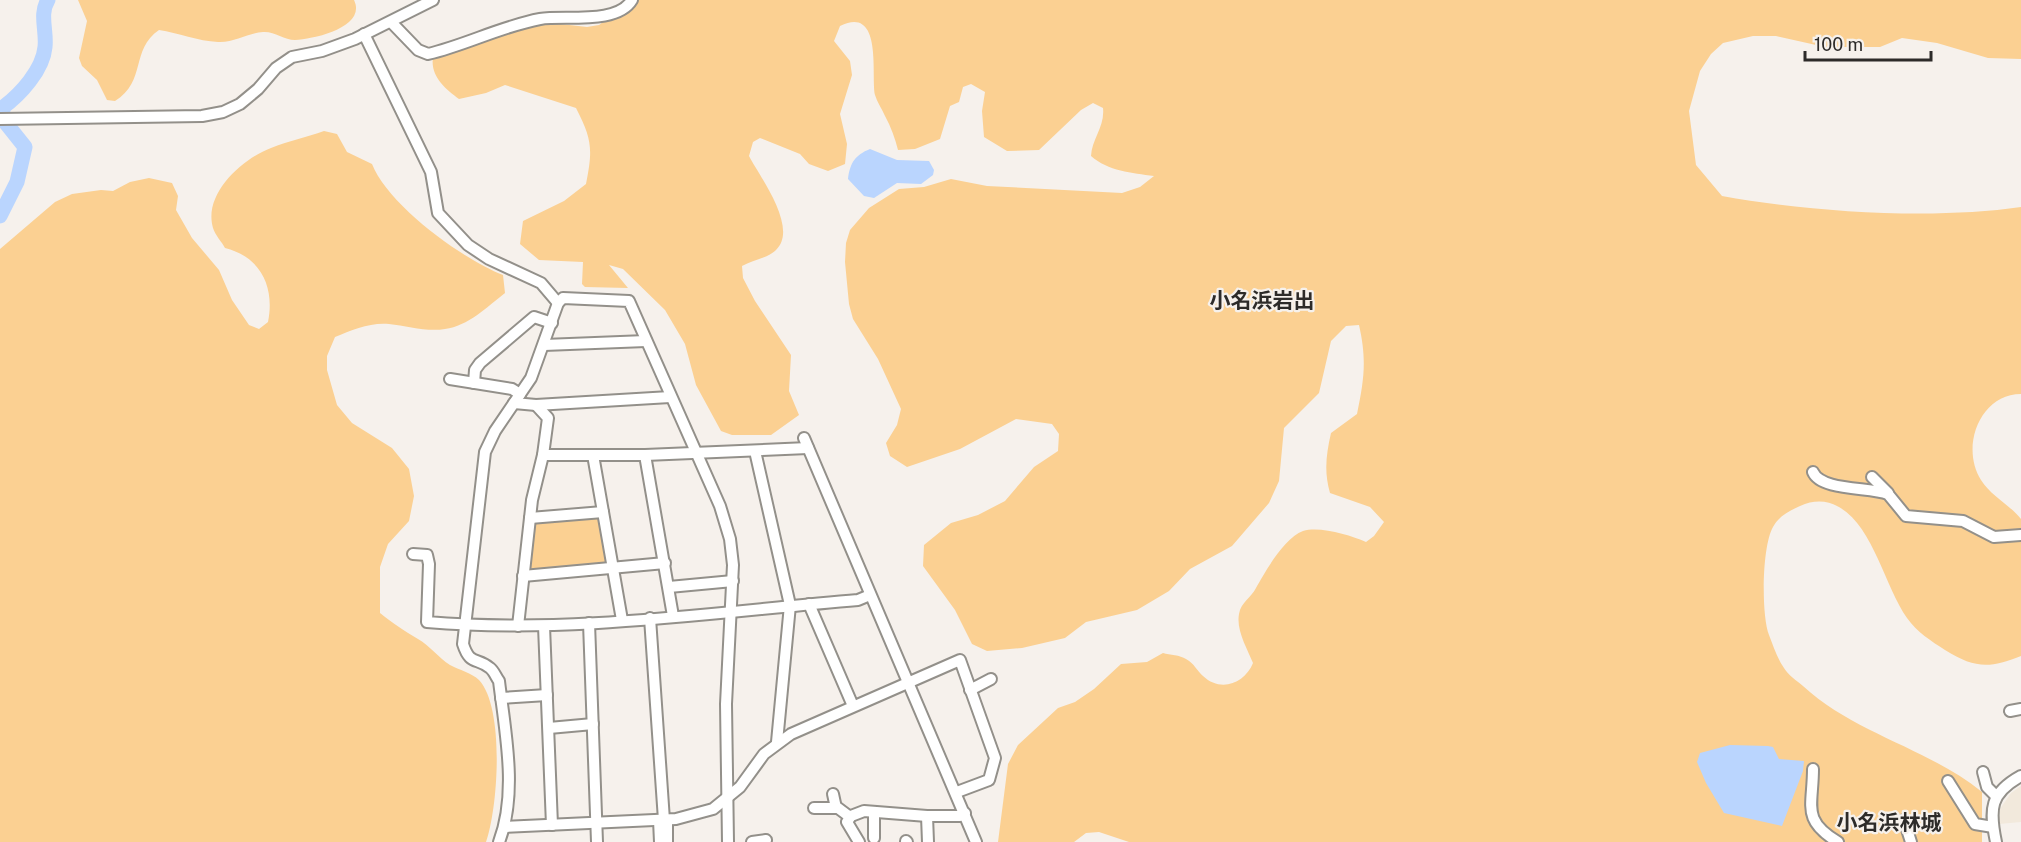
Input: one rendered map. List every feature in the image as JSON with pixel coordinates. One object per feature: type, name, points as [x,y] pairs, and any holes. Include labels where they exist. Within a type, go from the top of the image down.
[{"type":"street","points":[[0,119],[213,114],[240,104],[258,89],[276,68],[292,57],[322,51],[391,22],[433,0]]},
{"type":"street","points":[[391,22],[418,50],[428,54],[541,19],[599,17],[629,6],[632,0]]},
{"type":"street","points":[[364,34],[431,172],[438,213],[468,245],[489,259],[541,283],[558,303]]},
{"type":"street","points":[[499,842],[505,827],[508,776],[499,681],[490,668],[466,656],[463,644],[464,625],[485,452],[495,430],[531,378],[558,303],[563,298],[629,301],[720,506],[730,539],[733,581],[726,704],[728,842]]},
{"type":"street","points":[[474,383],[475,370],[480,363],[534,317],[552,323]]},
{"type":"street","points":[[544,345],[646,340]]},
{"type":"street","points":[[450,379],[512,389],[517,398],[536,405],[670,397]]},
{"type":"street","points":[[518,626],[530,518],[548,418],[536,405]]},
{"type":"street","points":[[543,455],[645,455],[755,451],[806,443],[957,792],[976,842]]},
{"type":"street","points":[[755,451],[790,605],[777,742]]},
{"type":"street","points":[[593,455],[622,620]]},
{"type":"street","points":[[645,455],[673,616]]},
{"type":"street","points":[[1813,472],[1815,478],[1826,484],[1888,494]]},
{"type":"street","points":[[1872,477],[1906,516],[1963,521],[1994,537],[2021,535]]},
{"type":"street","points":[[530,518],[603,512]]},
{"type":"street","points":[[413,554],[427,555],[429,564],[427,622],[544,626],[858,600],[870,595]]},
{"type":"street","points":[[523,576],[664,563]]},
{"type":"street","points":[[669,587],[733,581]]},
{"type":"street","points":[[809,604],[853,706]]},
{"type":"street","points":[[650,618],[663,820],[667,842]]},
{"type":"street","points":[[589,623],[597,842]]},
{"type":"street","points":[[544,626],[552,825]]},
{"type":"street","points":[[505,827],[663,820],[704,813],[728,800],[760,758],[777,742],[960,660],[995,758],[989,780],[957,792]]},
{"type":"street","points":[[970,690],[991,679]]},
{"type":"street","points":[[501,698],[547,695]]},
{"type":"street","points":[[549,728],[593,724]]},
{"type":"street","points":[[1813,769],[1812,818],[1818,829],[1838,842]]},
{"type":"street","points":[[1983,772],[1986,787],[1996,796]]},
{"type":"street","points":[[1996,842],[1992,807],[1996,796],[2004,787],[2021,776]]},
{"type":"street","points":[[1948,781],[1975,824],[1993,827]]},
{"type":"street","points":[[833,794],[836,808]]},
{"type":"street","points":[[814,808],[836,808],[850,817]]},
{"type":"street","points":[[859,842],[847,822],[850,817],[864,811],[927,816],[960,816],[965,813]]},
{"type":"street","points":[[874,812],[874,838]]},
{"type":"street","points":[[927,816],[928,842]]},
{"type":"street","points":[[660,842],[663,820]]},
{"type":"street","points":[[1904,820],[1911,842]]},
{"type":"street","points":[[752,842],[766,840]]},
{"type":"shaded area","points":[[78,0],[354,0],[356,9],[353,18],[337,30],[295,40],[263,32],[218,42],[159,30],[144,47],[131,84],[115,101],[107,100],[97,80],[82,66],[79,58],[87,21]]},
{"type":"shaded area","points":[[634,0],[2021,0],[2021,59],[1988,58],[1937,43],[1902,38],[1880,47],[1825,47],[1776,36],[1753,36],[1723,43],[1711,54],[1700,71],[1689,111],[1696,165],[1722,196],[1794,206],[1872,212],[1949,213],[2021,207],[2021,394],[2007,396],[1994,403],[1985,413],[1974,438],[1973,453],[1975,467],[1985,486],[2021,519],[2021,656],[2000,663],[1982,665],[1955,656],[1925,636],[1911,623],[1899,605],[1870,542],[1861,528],[1851,516],[1834,505],[1825,502],[1810,503],[1781,517],[1775,523],[1769,536],[1765,564],[1766,625],[1775,652],[1786,671],[1823,703],[1845,717],[1939,764],[1982,792],[1982,842],[1129,842],[1099,832],[1086,833],[1074,842],[998,842],[1008,764],[1018,745],[1058,708],[1075,702],[1094,689],[1121,664],[1147,662],[1163,653],[1186,659],[1203,676],[1217,684],[1225,685],[1238,680],[1244,676],[1253,663],[1241,633],[1238,620],[1240,610],[1282,548],[1296,535],[1310,530],[1335,532],[1366,542],[1374,536],[1384,522],[1370,507],[1330,493],[1326,471],[1331,433],[1357,414],[1364,370],[1359,325],[1346,326],[1331,341],[1319,393],[1284,428],[1279,481],[1269,503],[1232,546],[1190,569],[1169,591],[1137,610],[1086,622],[1065,638],[1022,648],[987,651],[972,644],[955,610],[923,566],[924,545],[951,523],[978,515],[1005,501],[1034,467],[1058,451],[1059,434],[1052,424],[1016,419],[960,449],[907,467],[890,456],[886,443],[897,425],[901,409],[878,359],[853,319],[849,304],[845,262],[846,243],[850,230],[869,208],[899,189],[924,187],[951,179],[987,186],[1122,193],[1140,187],[1154,176],[1113,168],[1091,156],[1103,115],[1103,108],[1093,103],[1081,110],[1039,150],[1007,151],[984,137],[982,111],[985,92],[971,84],[963,87],[959,102],[950,106],[940,139],[915,149],[898,150],[891,128],[875,95],[874,58],[869,33],[863,25],[854,22],[840,26],[834,41],[850,61],[852,75],[840,114],[847,144],[845,164],[828,171],[809,164],[800,154],[760,138],[753,142],[749,156],[775,203],[783,229],[782,241],[776,250],[742,266],[743,278],[755,301],[791,355],[789,391],[799,415],[771,435],[732,435],[721,431],[696,385],[685,344],[665,310],[623,269],[609,265],[628,288],[585,287],[582,284],[583,262],[539,260],[520,244],[523,221],[564,201],[586,184],[590,144],[576,108],[505,85],[486,93],[459,99],[444,86],[434,70],[433,57],[517,28],[543,22],[587,27],[599,25]]},
{"type":"shaded area","points":[[324,131],[337,134],[347,152],[372,164],[393,196],[428,229],[467,257],[503,275],[505,293],[462,324],[438,330],[389,324],[368,325],[335,337],[327,356],[327,370],[337,405],[352,423],[392,448],[409,469],[414,496],[409,521],[388,544],[380,567],[380,613],[450,665],[479,680],[493,712],[496,735],[496,783],[494,806],[486,842],[0,842],[0,249],[55,202],[72,194],[101,190],[113,191],[130,182],[149,178],[172,183],[178,196],[176,210],[192,238],[219,270],[232,300],[249,325],[259,329],[268,322],[270,309],[267,286],[263,275],[248,258],[225,248],[217,236],[211,215],[214,203],[227,179],[248,160],[284,143]]},
{"type":"shaded area","points":[[601,517],[609,562],[606,565],[530,572],[528,569],[536,521]]},
{"type":"shaded area","points":[[2021,786],[2021,822],[1999,824],[2000,809],[2011,793]]},
{"type":"water","points":[[870,149],[897,160],[929,161],[934,170],[933,175],[921,184],[897,183],[874,198],[864,196],[848,179],[854,160]]},
{"type":"water","points":[[1730,745],[1773,747],[1779,759],[1804,761],[1803,771],[1782,826],[1724,813],[1706,783],[1697,762],[1700,753]]},
{"type":"waterway","points":[[0,216],[17,182],[25,147],[5,122],[2,108],[23,89],[40,64],[45,47],[44,11],[48,0]]},
{"type":"district","name":"小名浜岩出","points":[[1262,300]]},
{"type":"district","name":"小名浜林城","points":[[1889,822]]}]
